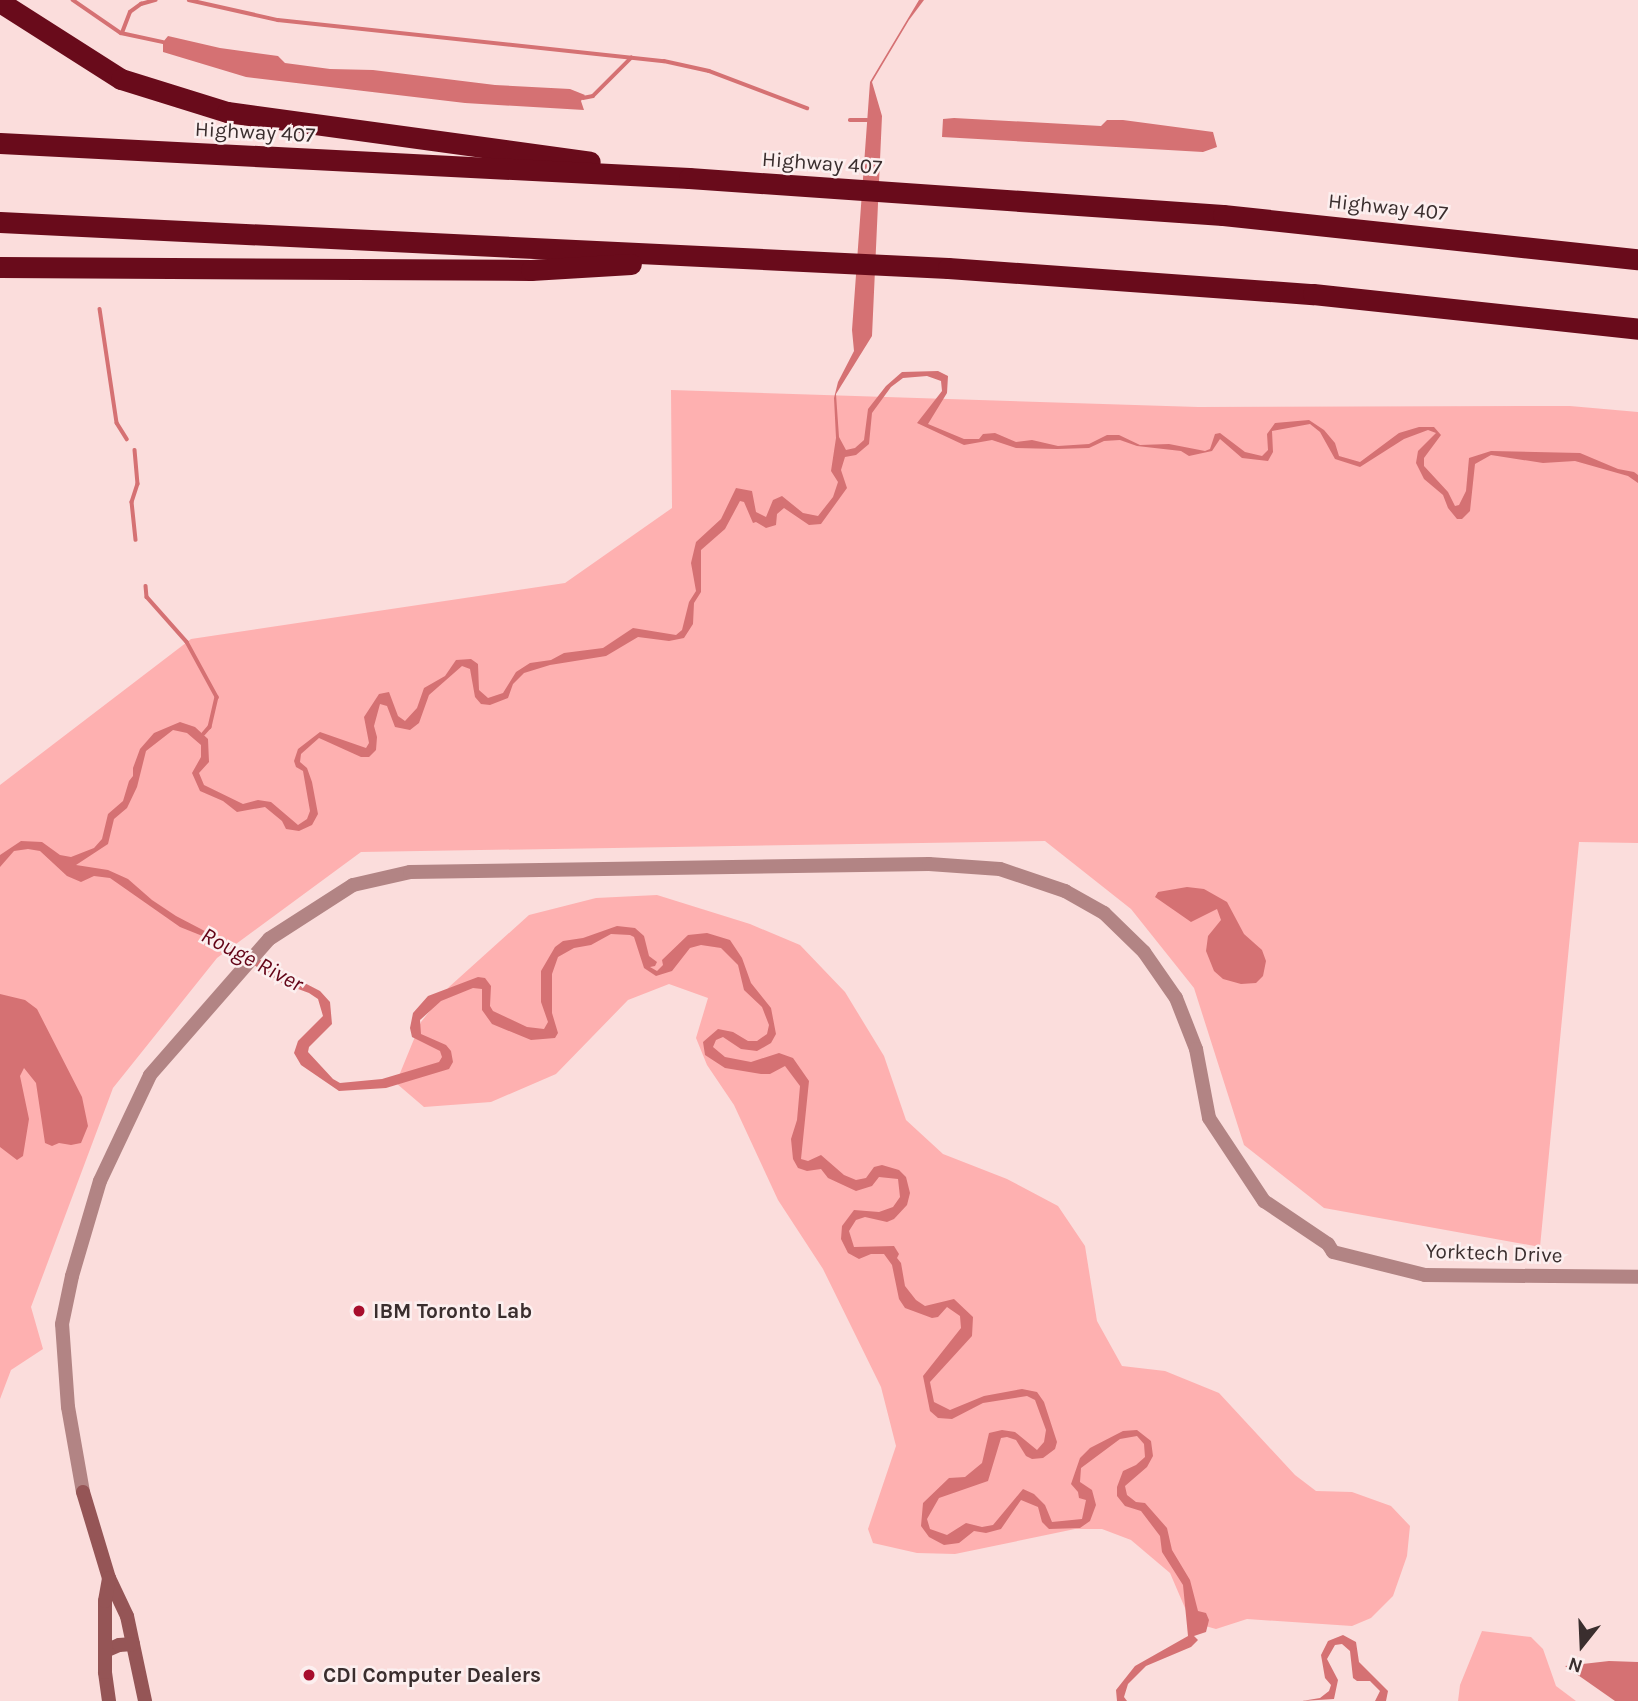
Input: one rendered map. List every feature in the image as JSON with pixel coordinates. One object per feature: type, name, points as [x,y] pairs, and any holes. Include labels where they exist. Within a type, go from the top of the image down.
[{"type":"highway","points":[[0,2],[121,79],[227,112],[572,159],[689,178]]},
{"type":"highway","name":"Highway 407","points":[[0,143],[689,178],[1223,215],[1638,258]]},
{"type":"highway","points":[[0,222],[948,268],[1313,294],[1638,329]]},
{"type":"highway","points":[[0,267],[531,270],[744,258]]},
{"type":"main road","points":[[83,1492],[109,1578],[127,1616],[145,1701]]},
{"type":"main road","points":[[109,1578],[105,1601],[109,1701]]},
{"type":"main road","points":[[105,1651],[119,1645],[133,1644]]},
{"type":"street","name":"Yorktech Drive","points":[[83,1492],[68,1407],[62,1324],[72,1276],[96,1194],[150,1075],[270,939],[353,886],[410,872],[929,864],[1000,869],[1065,891],[1104,913],[1144,952],[1176,998],[1191,1036],[1209,1118],[1264,1201],[1328,1244],[1336,1242],[1348,1247],[1351,1254],[1425,1275],[1638,1277]]},
{"type":"shaded area","points":[[671,390],[1198,407],[1570,406],[1638,412],[1638,843],[1579,842],[1540,1247],[1324,1208],[1244,1145],[1194,988],[1131,909],[1045,841],[361,852],[217,958],[113,1088],[31,1307],[43,1349],[11,1370],[0,1399],[0,785],[191,639],[565,583],[672,508]]},
{"type":"shaded area","points":[[657,895],[750,924],[800,945],[845,992],[884,1056],[906,1120],[943,1154],[1007,1179],[1058,1206],[1085,1246],[1097,1321],[1122,1366],[1165,1371],[1219,1393],[1295,1475],[1316,1491],[1352,1492],[1391,1506],[1410,1526],[1407,1556],[1393,1596],[1371,1618],[1352,1626],[1247,1619],[1216,1629],[1191,1622],[1170,1573],[1131,1540],[1102,1529],[1075,1529],[955,1554],[917,1553],[873,1543],[868,1529],[896,1446],[881,1387],[823,1269],[778,1200],[734,1105],[707,1065],[696,1038],[708,998],[669,984],[628,1000],[556,1074],[491,1102],[424,1107],[396,1083],[421,1022],[449,987],[529,915],[596,898]]},
{"type":"shaded area","points":[[1482,1631],[1531,1637],[1543,1649],[1556,1686],[1576,1701],[1458,1701],[1460,1685]]},
{"type":"water","name":"Rouge River","points":[[919,0],[924,0],[872,82],[882,116],[872,336],[836,394],[839,437],[846,450],[855,448],[864,440],[868,409],[886,386],[902,372],[938,371],[948,376],[947,393],[928,424],[964,439],[979,439],[983,434],[995,433],[1016,442],[1032,440],[1058,446],[1089,444],[1107,435],[1119,435],[1140,445],[1169,444],[1205,451],[1210,449],[1215,434],[1220,433],[1245,452],[1262,456],[1268,450],[1267,434],[1275,423],[1309,420],[1324,430],[1335,443],[1339,456],[1360,462],[1399,433],[1419,427],[1434,427],[1441,435],[1424,458],[1424,466],[1448,492],[1455,506],[1459,505],[1466,491],[1469,458],[1491,451],[1580,453],[1618,469],[1634,472],[1638,475],[1638,483],[1628,476],[1575,461],[1543,463],[1491,455],[1475,464],[1470,511],[1462,519],[1457,519],[1448,508],[1443,495],[1424,479],[1416,463],[1418,451],[1436,433],[1428,430],[1404,439],[1360,467],[1335,459],[1320,432],[1310,424],[1272,431],[1273,452],[1268,461],[1242,458],[1220,439],[1212,451],[1189,456],[1181,451],[1137,446],[1120,440],[1104,441],[1089,448],[1016,448],[992,440],[964,445],[917,423],[942,391],[941,381],[927,376],[903,378],[891,387],[872,413],[869,444],[856,455],[845,457],[841,470],[847,488],[821,524],[809,525],[784,508],[777,514],[776,525],[766,528],[753,523],[744,502],[740,501],[725,529],[701,550],[701,592],[694,603],[693,624],[684,638],[669,641],[638,637],[606,656],[550,665],[524,673],[513,684],[508,698],[490,705],[481,704],[475,697],[470,669],[462,666],[429,695],[419,723],[410,730],[395,727],[387,706],[380,704],[374,726],[376,750],[369,757],[361,757],[319,738],[301,754],[300,762],[307,768],[312,782],[318,814],[312,825],[299,831],[286,829],[282,821],[265,807],[237,812],[223,801],[200,791],[192,773],[201,757],[201,745],[187,733],[173,730],[146,751],[137,787],[127,808],[114,819],[108,844],[76,865],[108,870],[128,879],[176,916],[320,991],[330,1002],[332,1024],[309,1047],[308,1052],[340,1083],[382,1079],[439,1062],[442,1057],[440,1051],[412,1037],[410,1028],[413,1013],[428,996],[478,977],[485,978],[491,986],[490,1006],[493,1011],[527,1027],[544,1029],[548,1022],[541,1002],[541,971],[555,947],[563,941],[583,938],[617,926],[635,928],[644,936],[649,956],[657,962],[650,967],[657,971],[663,965],[662,960],[688,935],[707,933],[730,940],[742,958],[751,983],[771,1008],[776,1034],[771,1043],[757,1051],[741,1049],[723,1037],[716,1040],[713,1047],[725,1057],[751,1062],[779,1053],[793,1058],[809,1081],[801,1159],[808,1161],[821,1155],[844,1175],[856,1180],[866,1178],[874,1167],[882,1165],[899,1170],[906,1177],[910,1193],[907,1205],[894,1219],[887,1222],[865,1217],[856,1220],[849,1231],[854,1247],[894,1246],[899,1254],[897,1258],[901,1263],[905,1286],[916,1300],[925,1306],[954,1299],[973,1317],[972,1336],[930,1382],[934,1402],[950,1410],[984,1396],[1022,1389],[1037,1392],[1044,1402],[1057,1442],[1055,1449],[1043,1458],[1032,1459],[1026,1456],[1016,1440],[1001,1438],[988,1481],[939,1498],[927,1519],[930,1529],[947,1535],[966,1523],[982,1527],[993,1525],[1023,1489],[1034,1494],[1045,1505],[1052,1522],[1082,1519],[1086,1500],[1079,1498],[1078,1492],[1071,1484],[1080,1458],[1090,1448],[1123,1431],[1137,1430],[1151,1441],[1153,1456],[1147,1467],[1125,1486],[1127,1495],[1136,1502],[1145,1503],[1167,1528],[1172,1550],[1190,1580],[1198,1611],[1206,1613],[1209,1620],[1206,1632],[1194,1636],[1198,1640],[1191,1647],[1146,1666],[1128,1684],[1124,1697],[1127,1701],[1117,1701],[1116,1690],[1135,1666],[1188,1636],[1183,1585],[1162,1552],[1160,1536],[1141,1511],[1125,1506],[1117,1496],[1117,1487],[1123,1471],[1145,1457],[1144,1444],[1137,1436],[1120,1439],[1081,1468],[1080,1482],[1092,1490],[1096,1505],[1090,1521],[1080,1528],[1049,1529],[1042,1522],[1038,1507],[1021,1500],[1001,1529],[986,1533],[974,1531],[959,1543],[944,1545],[929,1537],[921,1526],[923,1503],[949,1478],[965,1477],[982,1463],[989,1433],[1002,1430],[1015,1432],[1037,1450],[1044,1442],[1046,1430],[1035,1400],[1027,1396],[983,1403],[952,1419],[938,1418],[930,1411],[923,1376],[961,1328],[960,1316],[947,1307],[938,1317],[932,1318],[905,1308],[899,1299],[892,1265],[884,1254],[871,1254],[859,1259],[848,1253],[841,1239],[842,1226],[854,1210],[879,1212],[893,1207],[900,1197],[898,1179],[879,1177],[872,1186],[856,1191],[828,1178],[821,1169],[807,1171],[798,1168],[793,1159],[791,1139],[797,1120],[800,1086],[785,1066],[770,1074],[761,1074],[725,1068],[705,1055],[703,1042],[718,1029],[733,1032],[748,1041],[757,1041],[767,1034],[769,1025],[762,1007],[744,990],[738,965],[721,948],[701,945],[690,948],[672,971],[656,976],[644,968],[634,937],[611,934],[591,945],[574,948],[558,957],[552,974],[552,1013],[558,1033],[555,1038],[531,1040],[492,1024],[482,1010],[482,989],[473,988],[441,1001],[420,1020],[421,1034],[446,1045],[451,1051],[453,1062],[449,1069],[386,1088],[339,1091],[301,1065],[294,1053],[298,1041],[323,1016],[318,999],[309,993],[282,983],[220,943],[180,927],[110,878],[94,876],[81,882],[67,876],[40,851],[28,849],[14,851],[0,867],[0,855],[21,841],[42,842],[60,855],[71,857],[94,848],[102,839],[108,814],[123,801],[140,749],[154,733],[180,722],[195,727],[208,739],[209,762],[199,773],[204,785],[243,804],[258,800],[271,802],[298,825],[307,819],[310,811],[303,771],[296,767],[294,761],[298,749],[320,732],[366,748],[369,743],[364,717],[379,694],[389,692],[398,716],[405,721],[417,708],[424,688],[445,676],[456,660],[471,659],[478,664],[479,690],[488,698],[503,693],[516,672],[530,663],[551,660],[564,653],[603,648],[633,628],[676,635],[682,630],[689,602],[696,591],[691,563],[696,542],[721,519],[736,488],[752,491],[756,512],[766,517],[773,500],[782,496],[803,513],[818,516],[833,497],[838,482],[831,471],[836,438],[834,398],[838,382],[854,351],[852,330],[870,82]]},
{"type":"water","points":[[168,36],[220,48],[278,56],[285,63],[330,69],[373,70],[495,85],[570,89],[585,95],[581,101],[584,110],[465,103],[246,77],[163,52],[163,42]]},
{"type":"water","points":[[943,119],[1101,126],[1107,120],[1123,120],[1213,132],[1217,147],[1203,152],[942,137]]},
{"type":"water","points":[[1187,887],[1204,889],[1227,902],[1244,934],[1262,950],[1266,961],[1263,976],[1256,983],[1241,984],[1223,979],[1214,971],[1206,951],[1208,936],[1221,920],[1217,909],[1191,922],[1155,897],[1158,892]]},
{"type":"water","points":[[0,994],[25,1000],[37,1009],[82,1097],[88,1126],[81,1143],[59,1143],[52,1146],[45,1143],[36,1083],[24,1068],[20,1076],[29,1119],[23,1156],[17,1160],[0,1147]]},
{"type":"water","points":[[1343,1635],[1356,1642],[1359,1662],[1388,1691],[1386,1701],[1375,1701],[1380,1691],[1370,1681],[1357,1681],[1353,1678],[1350,1651],[1342,1644],[1335,1645],[1327,1659],[1338,1680],[1334,1699],[1302,1701],[1320,1698],[1329,1691],[1331,1685],[1325,1678],[1321,1655],[1328,1641]]},
{"type":"water","points":[[1609,1661],[1638,1662],[1638,1701],[1615,1701],[1565,1666]]},
{"type":"waterway","points":[[73,0],[121,33],[163,42]]},
{"type":"waterway","points":[[122,33],[130,12],[141,4],[155,0]]},
{"type":"waterway","points":[[189,0],[278,20],[664,61],[709,71],[807,108]]},
{"type":"waterway","points":[[583,98],[593,96],[631,58]]},
{"type":"waterway","points":[[850,120],[867,120]]},
{"type":"waterway","points":[[100,309],[117,423],[127,439]]},
{"type":"waterway","points":[[135,450],[138,484],[132,502],[136,540]]},
{"type":"waterway","points":[[146,586],[147,597],[187,642],[217,697],[210,727],[204,734]]},
{"type":"place","name":"IBM Toronto Lab","points":[[359,1311]]},
{"type":"place","name":"CDI Computer Dealers","points":[[309,1675]]}]
